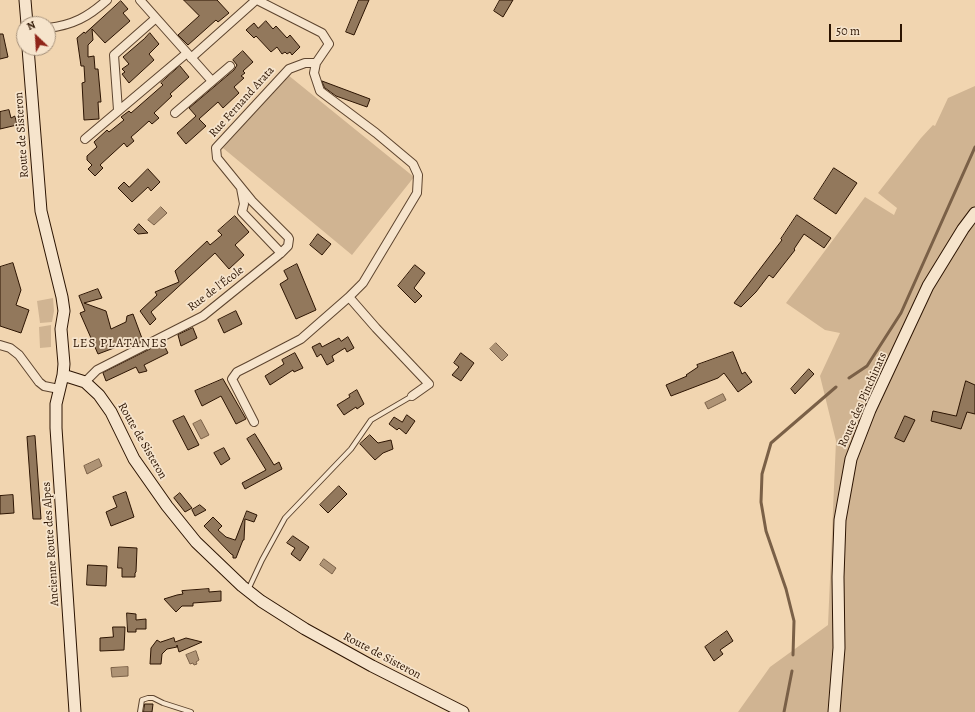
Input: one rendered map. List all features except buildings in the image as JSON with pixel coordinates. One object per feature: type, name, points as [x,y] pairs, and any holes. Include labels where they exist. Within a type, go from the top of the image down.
[{"type":"main road","points":[[25,0],[26,16]]},
{"type":"main road","name":"Route de Sisteron","points":[[29,56],[41,211],[62,296],[64,311],[61,329],[64,364],[63,375],[85,382],[99,395],[111,412],[134,459],[167,506],[196,542],[220,566],[261,601],[305,629],[372,666],[463,712]]},
{"type":"main road","name":"Route des Pinchinats","points":[[834,712],[839,648],[838,577],[840,520],[851,459],[870,410],[928,286],[963,229],[975,213]]},
{"type":"main road","name":"Ancienne Route des Alpes","points":[[63,375],[56,404],[56,428],[75,712]]},
{"type":"street","points":[[56,26],[75,22],[92,13],[107,0]]},
{"type":"street","points":[[140,0],[212,81]]},
{"type":"street","points":[[85,139],[118,110],[257,0],[322,33],[329,44],[316,63],[314,74],[320,90],[376,133],[413,164],[418,175],[417,193],[363,283],[301,339],[237,372],[232,379],[254,422]]},
{"type":"street","points":[[118,110],[114,55],[156,18]]},
{"type":"street","name":"Rue Fernand Arata","points":[[289,239],[252,201],[216,158],[216,148],[289,69],[306,62],[316,63]]},
{"type":"street","points":[[174,113],[230,66]]},
{"type":"street","points":[[240,186],[244,204],[242,212],[281,253]]},
{"type":"street","name":"Rue de l'École","points":[[85,382],[97,370],[203,316],[281,253],[288,246],[289,239]]},
{"type":"street","points":[[349,297],[429,384],[412,396]]},
{"type":"street","points":[[0,345],[10,348],[19,355],[38,382],[44,386],[59,389]]},
{"type":"lane","points":[[248,590],[262,560],[285,518],[351,449],[371,420],[412,396]]},
{"type":"lane","points":[[140,712],[142,700],[148,698],[153,698],[163,703],[192,712]]},
{"type":"shaded area","points":[[288,75],[414,177],[352,255],[223,148]]},
{"type":"shaded area","points":[[975,86],[975,712],[738,712],[770,667],[828,625],[836,441],[820,376],[840,333],[825,330],[786,303],[865,197],[894,215],[897,208],[878,193],[921,138],[933,125],[935,126],[948,98]]},
{"type":"shaded area","points":[[161,207],[167,213],[154,225],[148,220]]},
{"type":"shaded area","points":[[53,298],[54,311],[52,322],[40,323],[37,301]]},
{"type":"shaded area","points":[[51,325],[51,347],[40,348],[39,327]]},
{"type":"shaded area","points":[[496,343],[508,355],[502,361],[490,349]]},
{"type":"shaded area","points":[[723,394],[726,400],[708,409],[705,403]]},
{"type":"shaded area","points":[[201,420],[209,435],[201,439],[193,424]]},
{"type":"shaded area","points":[[99,459],[102,466],[87,474],[84,466]]},
{"type":"shaded area","points":[[324,559],[336,568],[332,574],[320,565]]},
{"type":"shaded area","points":[[196,651],[199,660],[196,662],[197,664],[190,664],[186,655]]},
{"type":"shaded area","points":[[128,667],[128,676],[112,677],[111,668]]},
{"type":"waterway","points":[[849,378],[867,366],[901,313],[975,147]]},
{"type":"waterway","points":[[793,655],[794,621],[786,589],[766,531],[761,502],[762,474],[771,443],[836,387]]},
{"type":"waterway","points":[[784,712],[792,671]]},
{"type":"district","name":"LES PLATANES","points":[[120,344]]}]
